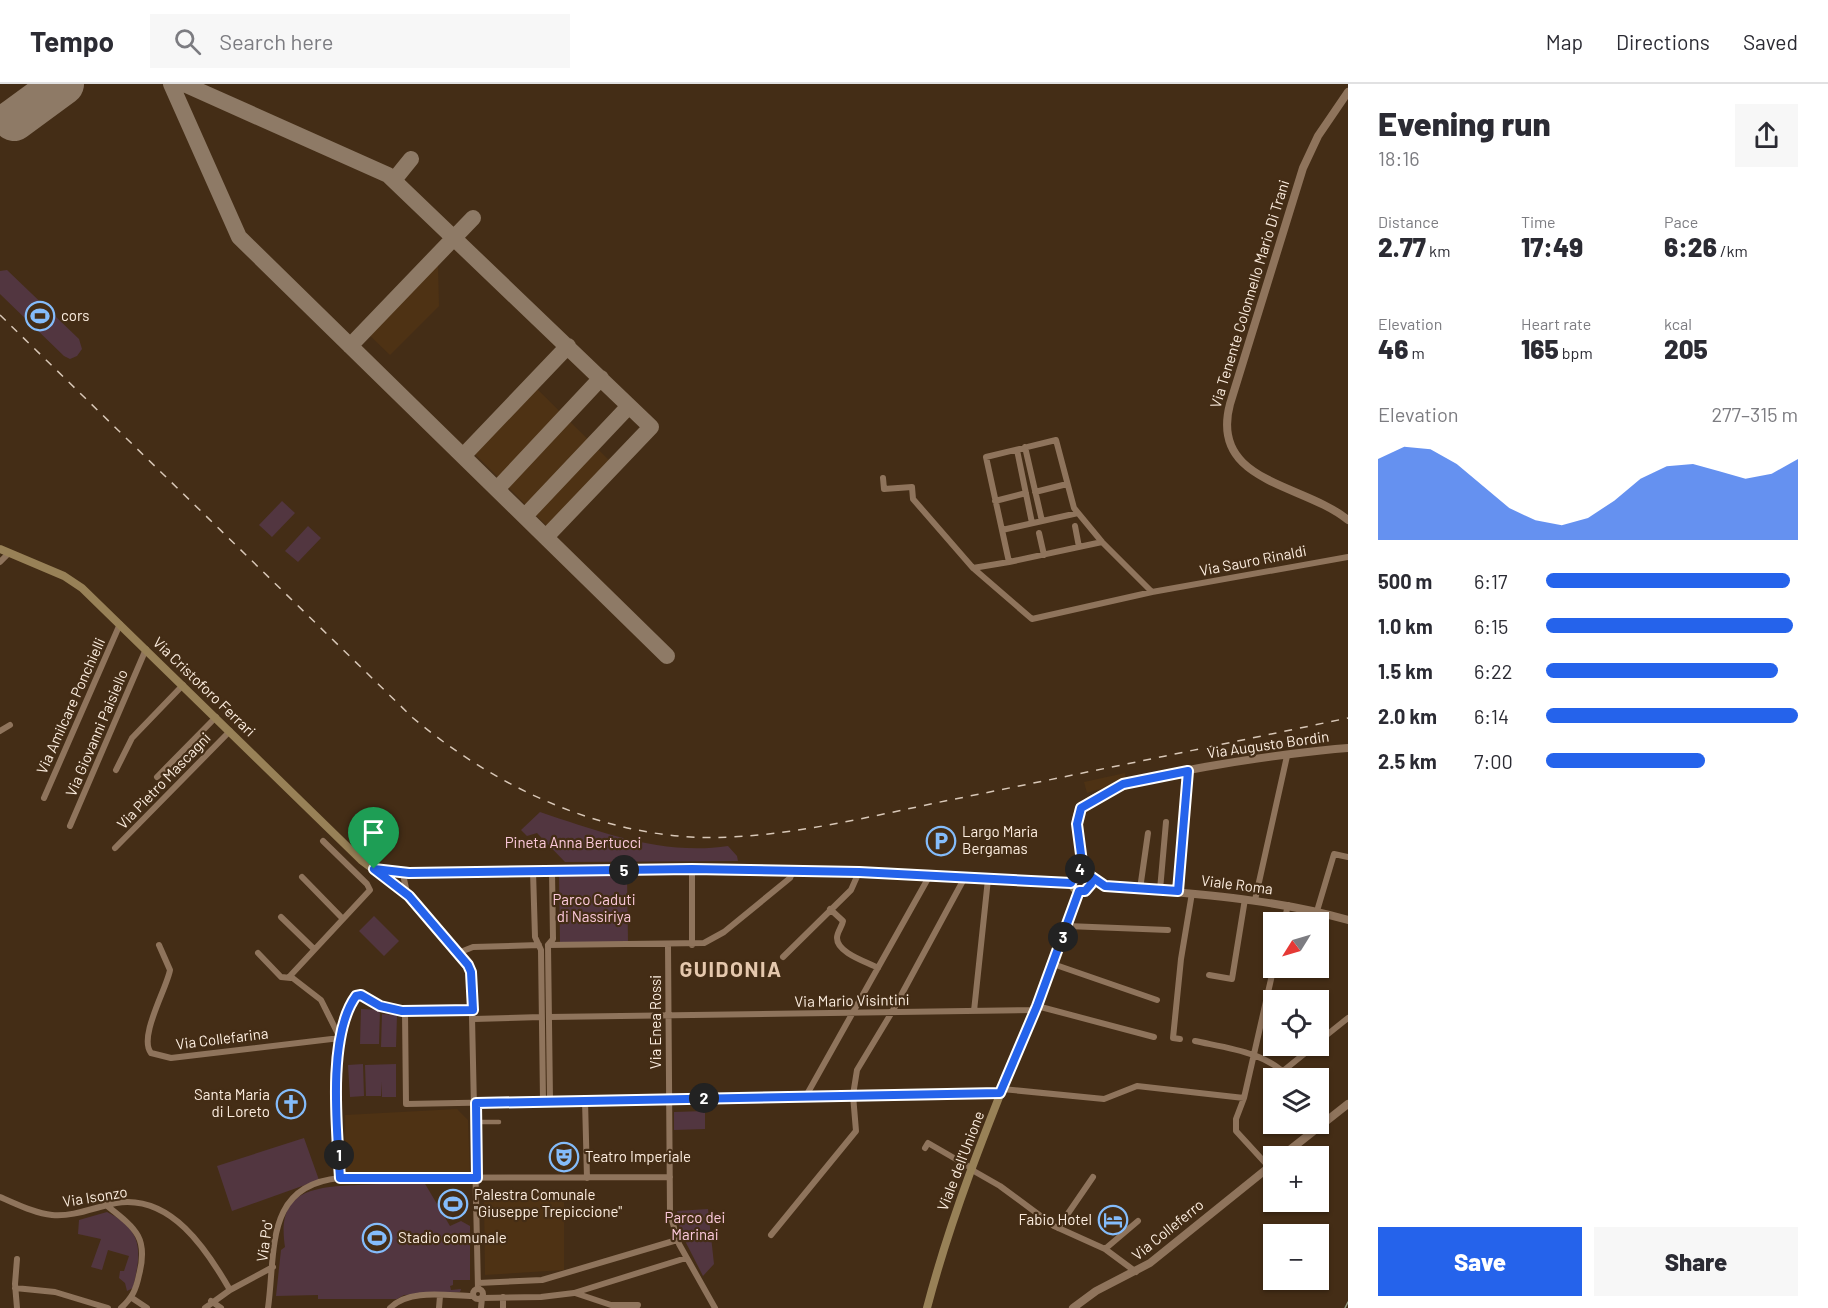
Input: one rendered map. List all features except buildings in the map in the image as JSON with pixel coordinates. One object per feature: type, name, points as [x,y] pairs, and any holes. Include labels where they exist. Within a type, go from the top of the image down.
[{"type":"main road","name":"Via Cristoforo Ferrari","points":[[0,549],[74,582],[216,717],[361,861],[374,869]]},
{"type":"main road","points":[[374,869],[406,873],[692,869],[859,872],[1071,883],[1079,891],[1090,887],[1089,874]]},
{"type":"main road","points":[[1071,883],[1073,874],[1078,871]]},
{"type":"main road","name":"Viale Roma","points":[[1078,871],[1089,874]]},
{"type":"main road","name":"Viale dell'Unione","points":[[927,1308],[941,1254],[1001,1091],[1036,1008],[1079,891]]},
{"type":"street","name":"Via Tenente Colonnello Mario Di Trani","points":[[1348,92],[1318,136],[1302,168],[1230,404],[1226,427],[1230,446],[1243,465],[1331,508],[1348,520]]},
{"type":"street","points":[[1009,562],[986,458],[1056,440],[1067,484],[1078,513],[1102,542],[1152,592]]},
{"type":"street","points":[[1025,447],[1042,521]]},
{"type":"street","points":[[1017,450],[1032,523]]},
{"type":"street","points":[[883,478],[884,489],[912,487],[913,499],[973,568],[1102,542]]},
{"type":"street","points":[[1035,492],[1067,484]]},
{"type":"street","points":[[995,501],[1026,493]]},
{"type":"street","points":[[1002,530],[1078,513]]},
{"type":"street","points":[[1075,526],[1079,547]]},
{"type":"street","points":[[1039,533],[1044,555]]},
{"type":"street","points":[[0,562],[9,553]]},
{"type":"street","name":"Via Sauro Rinaldi","points":[[973,568],[1032,619],[1152,592],[1348,557]]},
{"type":"street","name":"Via Amilcare Ponchielli","points":[[44,798],[120,624]]},
{"type":"street","name":"Via Giovanni Paisiello","points":[[70,826],[146,649]]},
{"type":"street","points":[[116,770],[130,739],[183,685]]},
{"type":"street","points":[[158,777],[216,717]]},
{"type":"street","points":[[0,731],[10,725]]},
{"type":"street","name":"Via Pietro Mascagni","points":[[115,848],[230,731]]},
{"type":"street","name":"Via Augusto Bordin","points":[[1082,862],[1077,818],[1079,810],[1089,802],[1132,782],[1188,771],[1348,748]]},
{"type":"street","points":[[1255,900],[1287,756]]},
{"type":"street","points":[[1178,891],[1188,771]]},
{"type":"street","points":[[1160,890],[1166,822]]},
{"type":"street","points":[[1140,889],[1148,833]]},
{"type":"street","points":[[291,978],[292,971],[367,896],[369,888],[323,841]]},
{"type":"street","points":[[1317,911],[1334,854],[1348,857]]},
{"type":"street","points":[[1078,871],[1082,862]]},
{"type":"street","points":[[1082,862],[1089,874]]},
{"type":"street","points":[[374,869],[409,896],[458,953],[471,972],[476,1103],[478,1286],[473,1296]]},
{"type":"street","points":[[692,869],[692,945]]},
{"type":"street","points":[[545,1017],[548,945],[553,939],[552,871]]},
{"type":"street","points":[[548,945],[692,945],[707,942],[724,932],[790,878],[793,871]]},
{"type":"street","points":[[533,872],[535,937],[539,945],[545,1017],[549,1108]]},
{"type":"street","points":[[783,957],[851,890],[859,872]]},
{"type":"street","points":[[406,873],[404,884],[409,896]]},
{"type":"street","name":"Viale Roma","points":[[1089,874],[1102,886],[1178,891],[1255,900],[1317,911],[1348,920]]},
{"type":"street","points":[[806,1096],[930,875]]},
{"type":"street","points":[[302,877],[344,919]]},
{"type":"street","points":[[771,1235],[856,1131],[853,1095],[857,1070],[892,1012],[965,877]]},
{"type":"street","points":[[974,1011],[988,879]]},
{"type":"street","points":[[1180,1039],[1173,1038],[1181,959],[1192,893]]},
{"type":"street","points":[[1209,975],[1232,979],[1245,899]]},
{"type":"street","points":[[1286,912],[1288,905]]},
{"type":"street","points":[[830,909],[843,921],[836,936],[837,943],[846,952],[879,968]]},
{"type":"street","points":[[281,917],[314,949]]},
{"type":"street","points":[[1067,926],[1168,930]]},
{"type":"street","name":"Via Collefarina","points":[[159,945],[170,969],[155,1010],[148,1044],[151,1053],[171,1058],[340,1038]]},
{"type":"street","points":[[458,953],[473,947],[539,945]]},
{"type":"street","name":"Via Enea Rossi","points":[[668,945],[669,1206],[677,1240],[715,1308]]},
{"type":"street","points":[[258,953],[281,977],[291,978],[321,1000],[340,1038]]},
{"type":"street","points":[[1053,964],[1157,1000]]},
{"type":"street","points":[[1263,1157],[1236,1131],[1236,1119],[1244,1098],[1252,1054],[1271,978]]},
{"type":"street","points":[[340,1178],[337,1063],[340,1038],[356,996],[361,995],[380,1006],[405,1011],[473,1010]]},
{"type":"street","name":"Via Mario Visintini","points":[[474,1019],[1036,1008],[1154,1037]]},
{"type":"street","points":[[405,1011],[406,1104],[1001,1091],[1104,1099],[1137,1086],[1244,1098]]},
{"type":"street","points":[[1329,1033],[1348,1018]]},
{"type":"street","points":[[1195,1041],[1252,1054],[1278,1068]]},
{"type":"street","points":[[1287,1068],[1302,1056]]},
{"type":"street","points":[[585,1100],[587,1178]]},
{"type":"street","points":[[1294,1146],[1348,1104]]},
{"type":"street","points":[[476,1122],[499,1122]]},
{"type":"street","points":[[925,1148],[928,1143],[973,1169],[1058,1228],[1105,1249],[1137,1272]]},
{"type":"street","name":"Via Colleferro","points":[[1073,1308],[1096,1291],[1137,1272],[1263,1171]]},
{"type":"street","name":"Via Po'","points":[[268,1308],[278,1224],[288,1202],[310,1185],[340,1178],[670,1177]]},
{"type":"street","points":[[1058,1228],[1093,1177]]},
{"type":"street","name":"Via Isonzo","points":[[0,1197],[52,1215],[70,1214],[122,1202],[139,1204],[177,1221],[204,1248],[230,1290]]},
{"type":"street","points":[[106,1205],[131,1225],[142,1244],[144,1257],[132,1298],[121,1308]]},
{"type":"street","points":[[1105,1249],[1138,1221]]},
{"type":"street","points":[[478,1286],[542,1280],[677,1240]]},
{"type":"street","points":[[17,1258],[15,1288],[17,1308]]},
{"type":"street","points":[[392,1307],[409,1297],[537,1298],[574,1293],[686,1258]]},
{"type":"street","points":[[205,1308],[211,1301],[273,1267]]},
{"type":"street","points":[[478,1286],[483,1292],[481,1308]]},
{"type":"street","points":[[15,1288],[55,1292],[108,1308]]},
{"type":"street","points":[[574,1293],[611,1305],[638,1305],[636,1308]]},
{"type":"street","points":[[439,1308],[440,1296]]},
{"type":"street","points":[[503,1297],[503,1308]]},
{"type":"street","points":[[132,1298],[147,1308]]},
{"type":"street","points":[[211,1301],[221,1308]]},
{"type":"shaded area","points":[[430,257],[438,265],[439,306],[390,355],[362,328]]},
{"type":"shaded area","points":[[529,381],[619,470],[556,535],[466,445]]},
{"type":"shaded area","points":[[1125,773],[1126,781],[1087,793],[1084,782]]},
{"type":"shaded area","points":[[457,1109],[468,1120],[470,1174],[346,1175],[345,1115]]},
{"type":"shaded area","points":[[484,1200],[564,1200],[564,1270],[485,1275]]},
{"type":"green space","name":"cors","points":[[7,270],[79,339],[82,349],[77,356],[70,359],[64,356],[0,294],[0,271]]},
{"type":"green space","points":[[282,501],[295,513],[272,537],[259,525]]},
{"type":"green space","points":[[308,526],[321,538],[298,562],[285,551]]},
{"type":"green space","name":"Pineta Anna Bertucci","points":[[540,812],[609,834],[656,845],[680,848],[728,846],[737,856],[738,861],[565,862],[537,833],[527,836],[521,830]]},
{"type":"green space","name":"Parco Caduti di Nassiriya","points":[[627,875],[628,942],[560,943],[559,876]]},
{"type":"green space","points":[[374,916],[399,941],[384,956],[359,931]]},
{"type":"green space","points":[[361,1009],[380,1010],[379,1044],[360,1044]]},
{"type":"green space","points":[[382,1014],[397,1015],[396,1047],[381,1047]]},
{"type":"green space","points":[[363,1064],[364,1096],[350,1097],[348,1065]]},
{"type":"green space","points":[[396,1064],[396,1097],[382,1097],[382,1082],[381,1096],[366,1096],[365,1065]]},
{"type":"green space","points":[[705,1111],[705,1129],[674,1130],[674,1112]]},
{"type":"green space","points":[[304,1138],[319,1180],[232,1211],[217,1166]]},
{"type":"green space","name":"Stadio comunale","points":[[424,1182],[450,1226],[461,1221],[470,1226],[470,1280],[453,1280],[453,1285],[450,1286],[451,1290],[461,1289],[460,1292],[404,1295],[397,1299],[318,1299],[318,1295],[276,1296],[281,1250],[285,1247],[286,1214],[292,1203],[301,1195],[313,1190],[342,1186]]},
{"type":"green space","name":"Parco dei Marinai","points":[[708,1209],[714,1264],[703,1276],[680,1231],[677,1211]]},
{"type":"green space","points":[[107,1212],[128,1227],[137,1244],[136,1275],[133,1288],[127,1291],[125,1283],[119,1278],[120,1271],[124,1271],[129,1256],[108,1250],[102,1270],[91,1267],[101,1239],[78,1234],[79,1220]]},
{"type":"waterway","points":[[1345,1308],[1348,1302]]},
{"type":"taxiway","points":[[171,84],[239,237],[667,656]]},
{"type":"taxiway","points":[[184,84],[388,175],[651,427],[546,537]]},
{"type":"taxiway","points":[[394,180],[411,159]]},
{"type":"taxiway","points":[[350,346],[473,218]]},
{"type":"taxiway","points":[[463,456],[568,346]]},
{"type":"taxiway","points":[[497,489],[601,378]]},
{"type":"taxiway","points":[[525,516],[629,406]]},
{"type":"runway","points":[[14,120],[63,84]]},
{"type":"railway","points":[[0,315],[413,718],[442,741],[504,780],[537,797],[606,822],[642,831],[678,836],[710,837],[777,833],[846,822],[1348,718]]},
{"type":"place","name":"cors","points":[[40,316]]},
{"type":"place","name":"Largo Maria Bergamas","points":[[941,841]]},
{"type":"place","name":"Santa Maria di Loreto","points":[[291,1104]]},
{"type":"place","name":"Teatro Imperiale","points":[[564,1157]]},
{"type":"place","name":"Palestra Comunale \"Giuseppe Trepiccione\"","points":[[453,1204]]},
{"type":"place","name":"Fabio Hotel","points":[[1113,1220]]},
{"type":"place","name":"Stadio comunale","points":[[377,1238]]},
{"type":"district","name":"GUIDONIA","points":[[731,970]]},
{"type":"route","points":[[1188,771],[1178,891],[1105,886],[1098,884],[1089,875],[1090,887],[1085,891],[1079,891],[1037,1006],[1000,1093],[476,1103],[477,1178],[340,1178],[338,1049],[344,1024],[356,996],[365,996],[380,1006],[402,1011],[473,1010],[471,972],[468,965],[409,896],[374,869],[409,873],[692,869],[859,872],[1048,880],[1071,883],[1073,874],[1078,871],[1082,862],[1077,824],[1081,808],[1123,784],[1188,771]]}]
